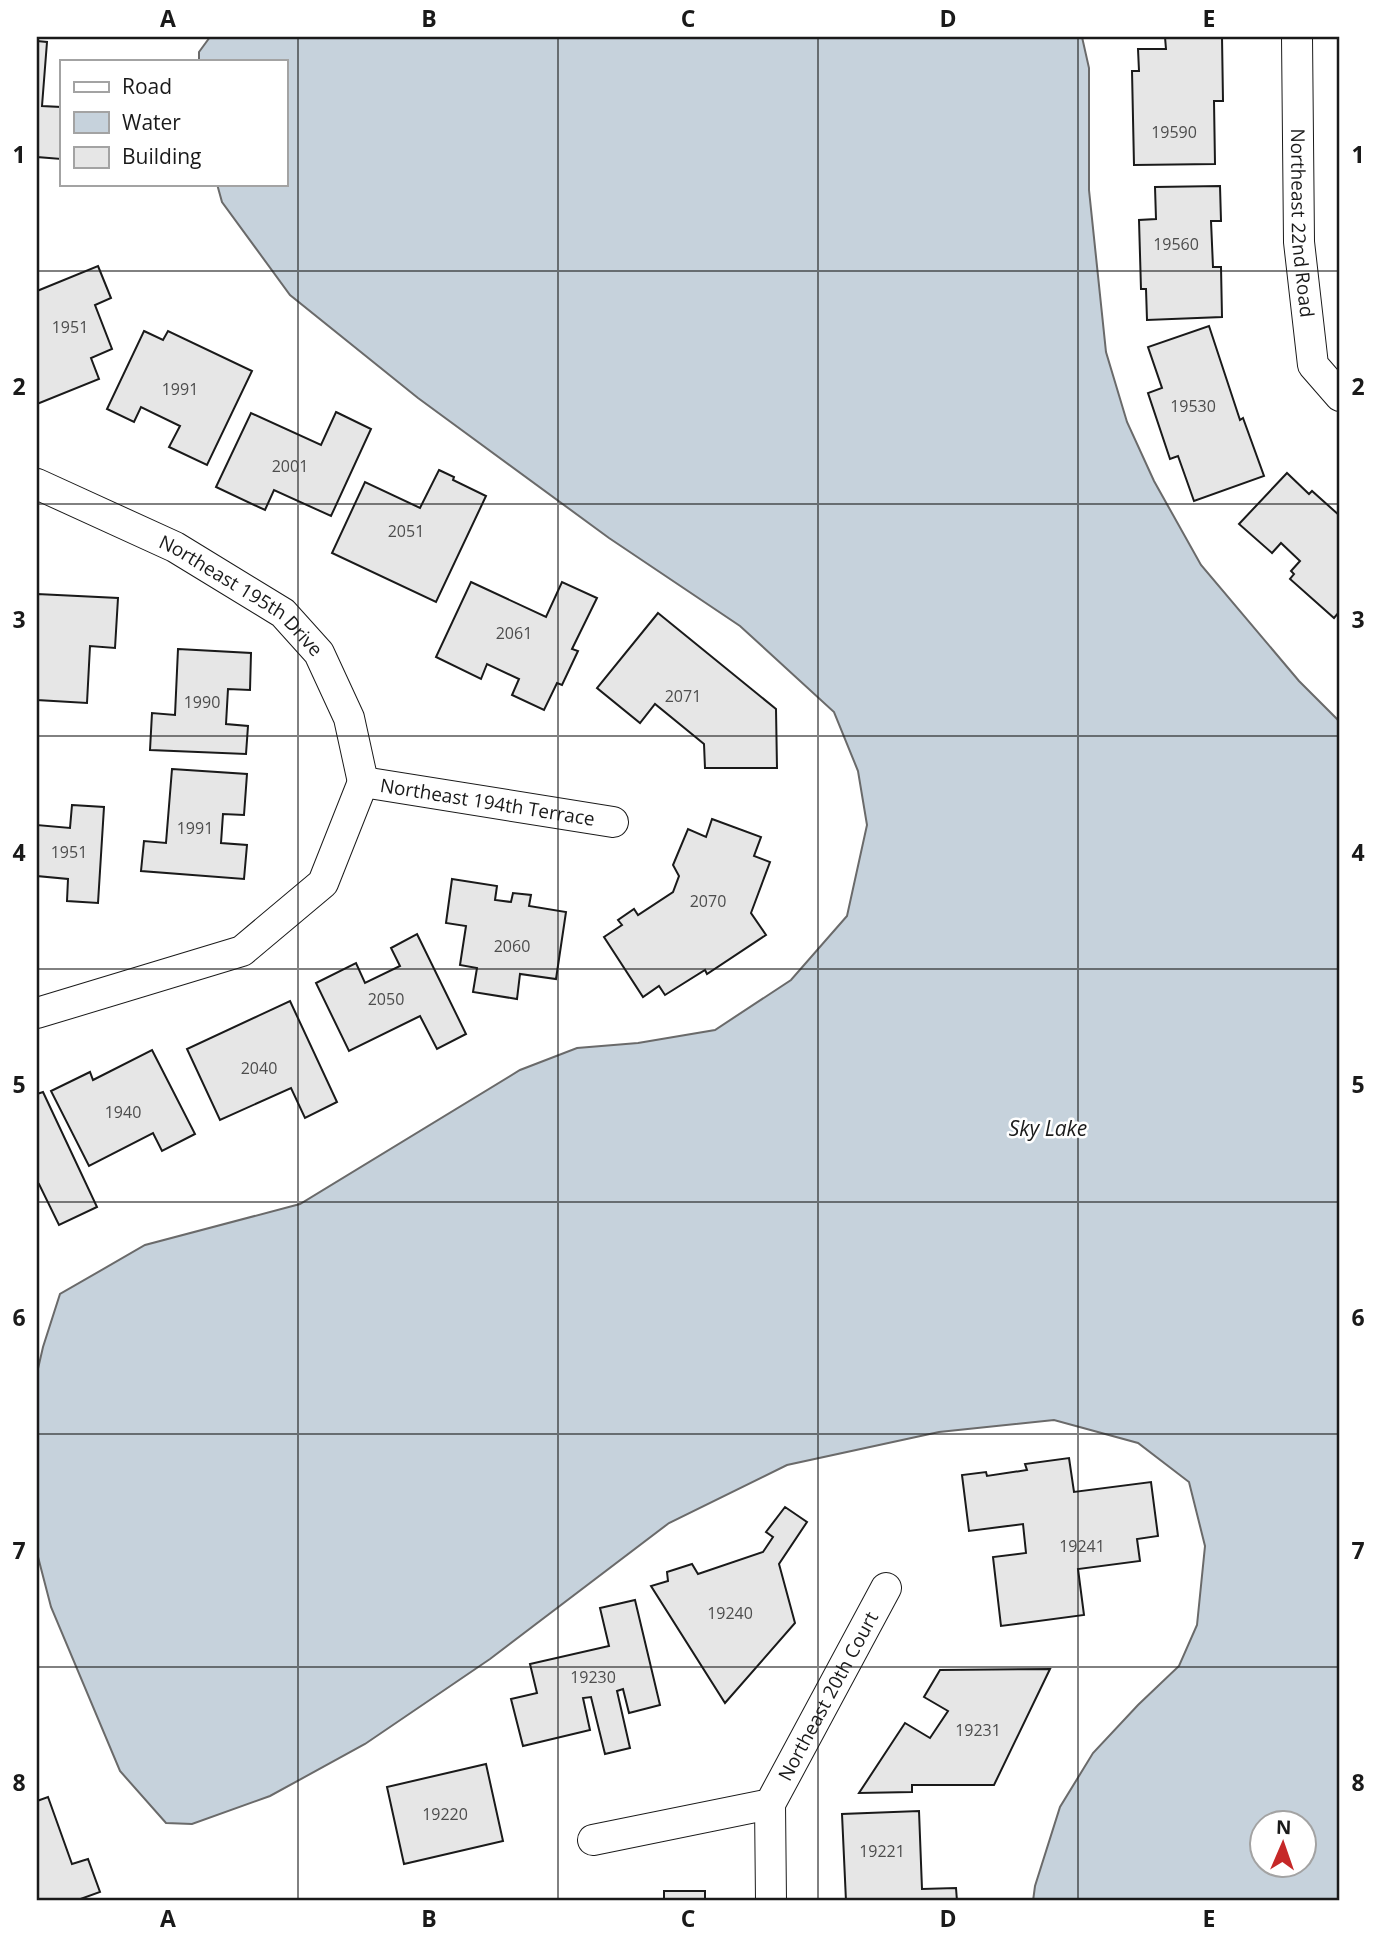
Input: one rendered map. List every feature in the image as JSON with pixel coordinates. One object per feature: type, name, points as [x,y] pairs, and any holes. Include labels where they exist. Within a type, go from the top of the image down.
[{"type":"street","name":"Northeast 22nd Road","points":[[1297,37],[1299,242],[1313,365],[1340,396]]},
{"type":"street","name":"Northeast 195th Drive","points":[[37,484],[176,547],[283,613],[319,653],[349,718],[363,782]]},
{"type":"street","name":"Northeast 194th Terrace","points":[[363,782],[613,822]]},
{"type":"street","points":[[37,1013],[242,951],[323,883],[363,782]]},
{"type":"street","name":"Northeast 20th Court","points":[[771,1901],[770,1804],[886,1588]]},
{"type":"street","name":"Northeast 20th Court","points":[[593,1840],[770,1804]]},
{"type":"water","name":"Sky Lake","points":[[210,37],[1082,37],[1089,68],[1089,190],[1106,352],[1127,422],[1154,481],[1201,565],[1299,681],[1340,722],[1340,1901],[1033,1901],[1035,1886],[1060,1807],[1093,1753],[1179,1666],[1197,1625],[1205,1546],[1189,1482],[1138,1443],[1054,1420],[939,1432],[787,1465],[669,1523],[490,1659],[365,1744],[270,1796],[192,1824],[166,1823],[120,1771],[51,1607],[37,1553],[37,1373],[60,1294],[145,1245],[300,1204],[520,1070],[577,1048],[638,1043],[715,1030],[791,980],[847,916],[867,825],[858,771],[834,712],[740,626],[609,538],[418,398],[290,295],[222,202],[218,186],[287,186],[287,60],[199,60],[199,52]]},
{"type":"building","points":[[1165,37],[1222,37],[1223,101],[1214,101],[1215,164],[1134,165],[1132,71],[1139,71],[1138,49],[1166,49]]},
{"type":"building","points":[[37,41],[47,42],[42,106],[60,107],[60,159],[37,157]]},
{"type":"building","points":[[1220,186],[1221,221],[1211,221],[1213,267],[1221,267],[1222,317],[1147,320],[1146,289],[1141,289],[1139,220],[1156,219],[1155,187]]},
{"type":"building","points":[[98,266],[111,298],[95,305],[112,349],[91,358],[99,379],[37,404],[37,291]]},
{"type":"building","points":[[1209,326],[1240,420],[1243,418],[1264,476],[1194,501],[1178,456],[1170,459],[1148,393],[1162,388],[1148,347]]},
{"type":"building","points":[[144,331],[163,340],[168,331],[252,371],[207,465],[169,447],[180,426],[141,407],[134,422],[107,409]]},
{"type":"building","points":[[336,412],[371,429],[331,516],[274,490],[265,510],[216,487],[251,413],[321,445]]},
{"type":"building","points":[[439,470],[486,496],[436,602],[332,553],[365,482],[420,508]]},
{"type":"building","points":[[1287,473],[1309,494],[1312,491],[1340,516],[1340,611],[1334,618],[1290,579],[1294,574],[1291,571],[1300,561],[1281,543],[1272,553],[1239,524]]},
{"type":"building","points":[[471,582],[546,617],[562,582],[597,598],[572,649],[578,651],[562,685],[557,683],[544,710],[512,695],[519,679],[487,664],[481,679],[436,657]]},
{"type":"building","points":[[37,594],[118,598],[115,648],[90,646],[87,703],[37,700]]},
{"type":"building","points":[[658,613],[776,709],[777,768],[705,768],[704,744],[655,704],[640,723],[597,688]]},
{"type":"building","points":[[178,649],[251,653],[250,690],[228,689],[226,724],[248,726],[246,754],[150,750],[152,713],[175,715]]},
{"type":"building","points":[[172,769],[247,774],[244,815],[223,814],[221,843],[247,845],[244,879],[141,871],[144,841],[166,843]]},
{"type":"building","points":[[72,805],[104,807],[98,903],[67,901],[68,879],[37,876],[37,825],[70,828]]},
{"type":"building","points":[[712,819],[761,837],[754,856],[770,862],[751,913],[766,935],[707,974],[705,970],[665,995],[659,986],[643,997],[604,937],[622,925],[618,920],[634,909],[638,915],[673,892],[679,876],[673,865],[688,829],[706,837]]},
{"type":"building","points":[[452,879],[497,886],[495,900],[511,902],[513,893],[531,895],[529,906],[566,912],[556,979],[520,974],[517,999],[473,992],[477,968],[460,965],[466,926],[446,923]]},
{"type":"building","points":[[417,934],[466,1034],[437,1049],[420,1016],[349,1051],[316,983],[356,963],[365,983],[400,966],[391,948]]},
{"type":"building","points":[[290,1001],[337,1102],[305,1118],[291,1088],[220,1120],[187,1049]]},
{"type":"building","points":[[152,1050],[195,1134],[162,1151],[153,1133],[89,1166],[51,1091],[90,1072],[93,1080]]},
{"type":"building","points":[[43,1092],[97,1207],[59,1225],[39,1184],[37,1185],[37,1094]]},
{"type":"building","points":[[1069,1458],[1074,1492],[1151,1482],[1158,1536],[1137,1539],[1140,1561],[1078,1569],[1084,1615],[1001,1626],[993,1557],[1026,1553],[1023,1524],[969,1531],[962,1475],[986,1472],[987,1476],[1027,1470],[1025,1464]]},
{"type":"building","points":[[785,1507],[807,1522],[779,1564],[795,1623],[725,1703],[651,1586],[668,1581],[667,1572],[692,1564],[698,1574],[763,1552],[773,1537],[766,1532]]},
{"type":"building","points":[[635,1600],[660,1705],[629,1713],[623,1689],[617,1691],[630,1748],[605,1754],[591,1697],[583,1698],[590,1730],[523,1746],[511,1699],[537,1693],[530,1664],[609,1646],[600,1608]]},
{"type":"building","points":[[1050,1669],[994,1785],[912,1785],[912,1792],[859,1793],[905,1723],[930,1738],[948,1711],[924,1697],[940,1670]]},
{"type":"building","points":[[486,1764],[503,1841],[404,1864],[387,1787]]},
{"type":"building","points":[[48,1797],[72,1864],[88,1859],[100,1892],[75,1901],[37,1901],[37,1801]]},
{"type":"building","points":[[919,1811],[922,1889],[956,1888],[957,1901],[846,1901],[842,1814]]},
{"type":"building","points":[[664,1891],[705,1891],[705,1901],[664,1901]]}]
